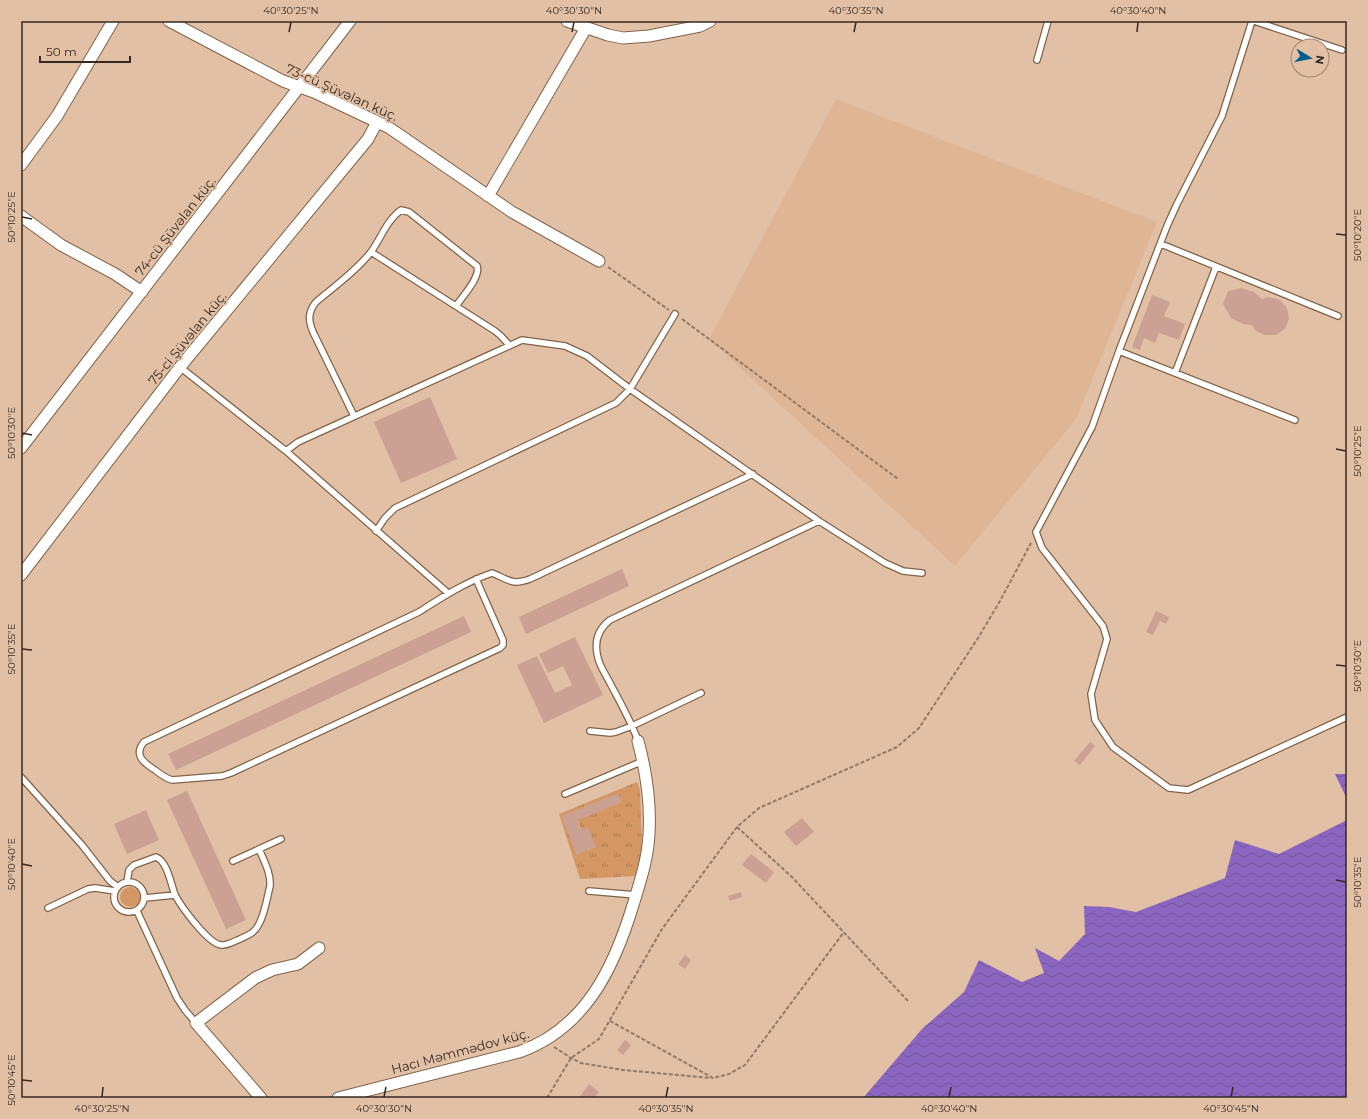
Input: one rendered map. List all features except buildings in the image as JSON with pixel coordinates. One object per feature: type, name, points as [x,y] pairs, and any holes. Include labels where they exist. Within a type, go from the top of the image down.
[{"type":"street","points":[[21,165],[57,116],[113,21]]},
{"type":"street","name":"73-cü Şüvəlan küç.","points":[[169,21],[283,81],[326,97],[388,127],[512,212],[599,261]]},
{"type":"street","name":"74-cü Şüvəlan küç.","points":[[21,448],[350,21]]},
{"type":"street","points":[[567,21],[608,35],[623,38],[649,36],[700,26],[710,21]]},
{"type":"street","points":[[488,196],[586,28]]},
{"type":"street","name":"75-ci Şüvəlan küç.","points":[[21,575],[180,367],[368,139],[377,122]]},
{"type":"street","points":[[21,216],[61,245],[115,274],[142,292]]},
{"type":"street","name":"Hacı Məmmədov küç.","points":[[338,1098],[532,1048],[563,1028],[580,1012],[604,979],[617,951],[640,885],[649,836],[650,817],[643,761],[638,741]]},
{"type":"street","points":[[261,1098],[196,1023],[255,978],[272,970],[298,964],[319,948]]},
{"type":"lane","points":[[1037,60],[1048,21]]},
{"type":"lane","points":[[1342,50],[1253,21],[1222,116],[1177,204],[1160,244],[1092,427],[1036,532],[1042,548],[1103,626],[1107,638],[1091,694],[1095,720],[1113,747],[1169,788],[1188,790],[1347,716]]},
{"type":"lane","points":[[354,416],[309,322],[311,308],[358,266],[371,252],[394,215],[401,210],[409,212],[477,266],[478,270],[476,277],[456,306]]},
{"type":"lane","points":[[1160,244],[1338,316]]},
{"type":"lane","points":[[371,252],[495,331],[509,345]]},
{"type":"lane","points":[[1175,373],[1216,267]]},
{"type":"lane","points":[[376,531],[385,518],[395,508],[616,403],[630,389],[675,314]]},
{"type":"lane","points":[[286,451],[298,442],[522,340],[565,346],[587,356],[630,389],[819,521],[885,563],[903,570],[922,573]]},
{"type":"lane","points":[[1119,351],[1295,420]]},
{"type":"lane","points":[[180,367],[286,451],[448,593]]},
{"type":"lane","points":[[476,579],[503,640],[503,645],[500,648],[227,774],[172,780],[166,778],[144,763],[140,758],[139,750],[144,742],[419,612],[448,593],[476,579],[492,573],[508,581],[514,582],[530,579],[753,474]]},
{"type":"lane","points":[[638,741],[598,659],[596,647],[598,634],[603,626],[610,620],[819,521]]},
{"type":"lane","points":[[590,731],[610,733],[632,726],[701,694]]},
{"type":"lane","points":[[565,794],[643,761]]},
{"type":"lane","points":[[21,778],[82,845],[116,889]]},
{"type":"lane","points":[[233,861],[281,839]]},
{"type":"lane","points":[[127,882],[129,870],[134,865],[156,857],[160,859],[164,864],[179,902],[205,935],[214,942],[223,945],[251,934],[260,924],[270,886],[270,880],[259,849]]},
{"type":"lane","points":[[127,882],[133,882],[142,888],[145,898],[144,903],[137,911],[126,912],[117,907],[115,902],[116,889],[122,883],[127,882]]},
{"type":"lane","points":[[48,908],[88,889],[116,889]]},
{"type":"lane","points":[[589,891],[636,895]]},
{"type":"lane","points":[[145,898],[175,895]]},
{"type":"lane","points":[[137,911],[177,998],[196,1023]]},
{"type":"path","points":[[599,261],[675,314],[898,479]]},
{"type":"path","points":[[547,1098],[571,1058],[599,1039],[662,929],[737,827],[759,808],[897,747],[918,728],[978,638],[1000,601],[1036,532]]},
{"type":"path","points":[[737,827],[792,877],[908,1001]]},
{"type":"path","points":[[545,1041],[581,1063],[623,1070],[713,1078],[730,1074],[745,1065],[844,932]]},
{"type":"path","points":[[610,1021],[713,1078]]},
{"type":"shaded area","points":[[836,99],[1157,222],[1076,419],[955,566],[709,339]]},
{"type":"green space","points":[[637,782],[640,790],[642,850],[635,876],[580,879],[559,814]]},
{"type":"green space","points":[[126,887],[134,887],[140,893],[140,901],[134,907],[126,907],[120,901],[120,893]]},
{"type":"water","points":[[1335,774],[1347,774],[1347,799]]},
{"type":"water","points":[[1347,820],[1347,1098],[863,1098],[922,1029],[964,992],[979,960],[1022,982],[1044,973],[1035,948],[1059,961],[1085,934],[1084,906],[1109,907],[1136,912],[1225,878],[1235,840],[1279,854]]}]
